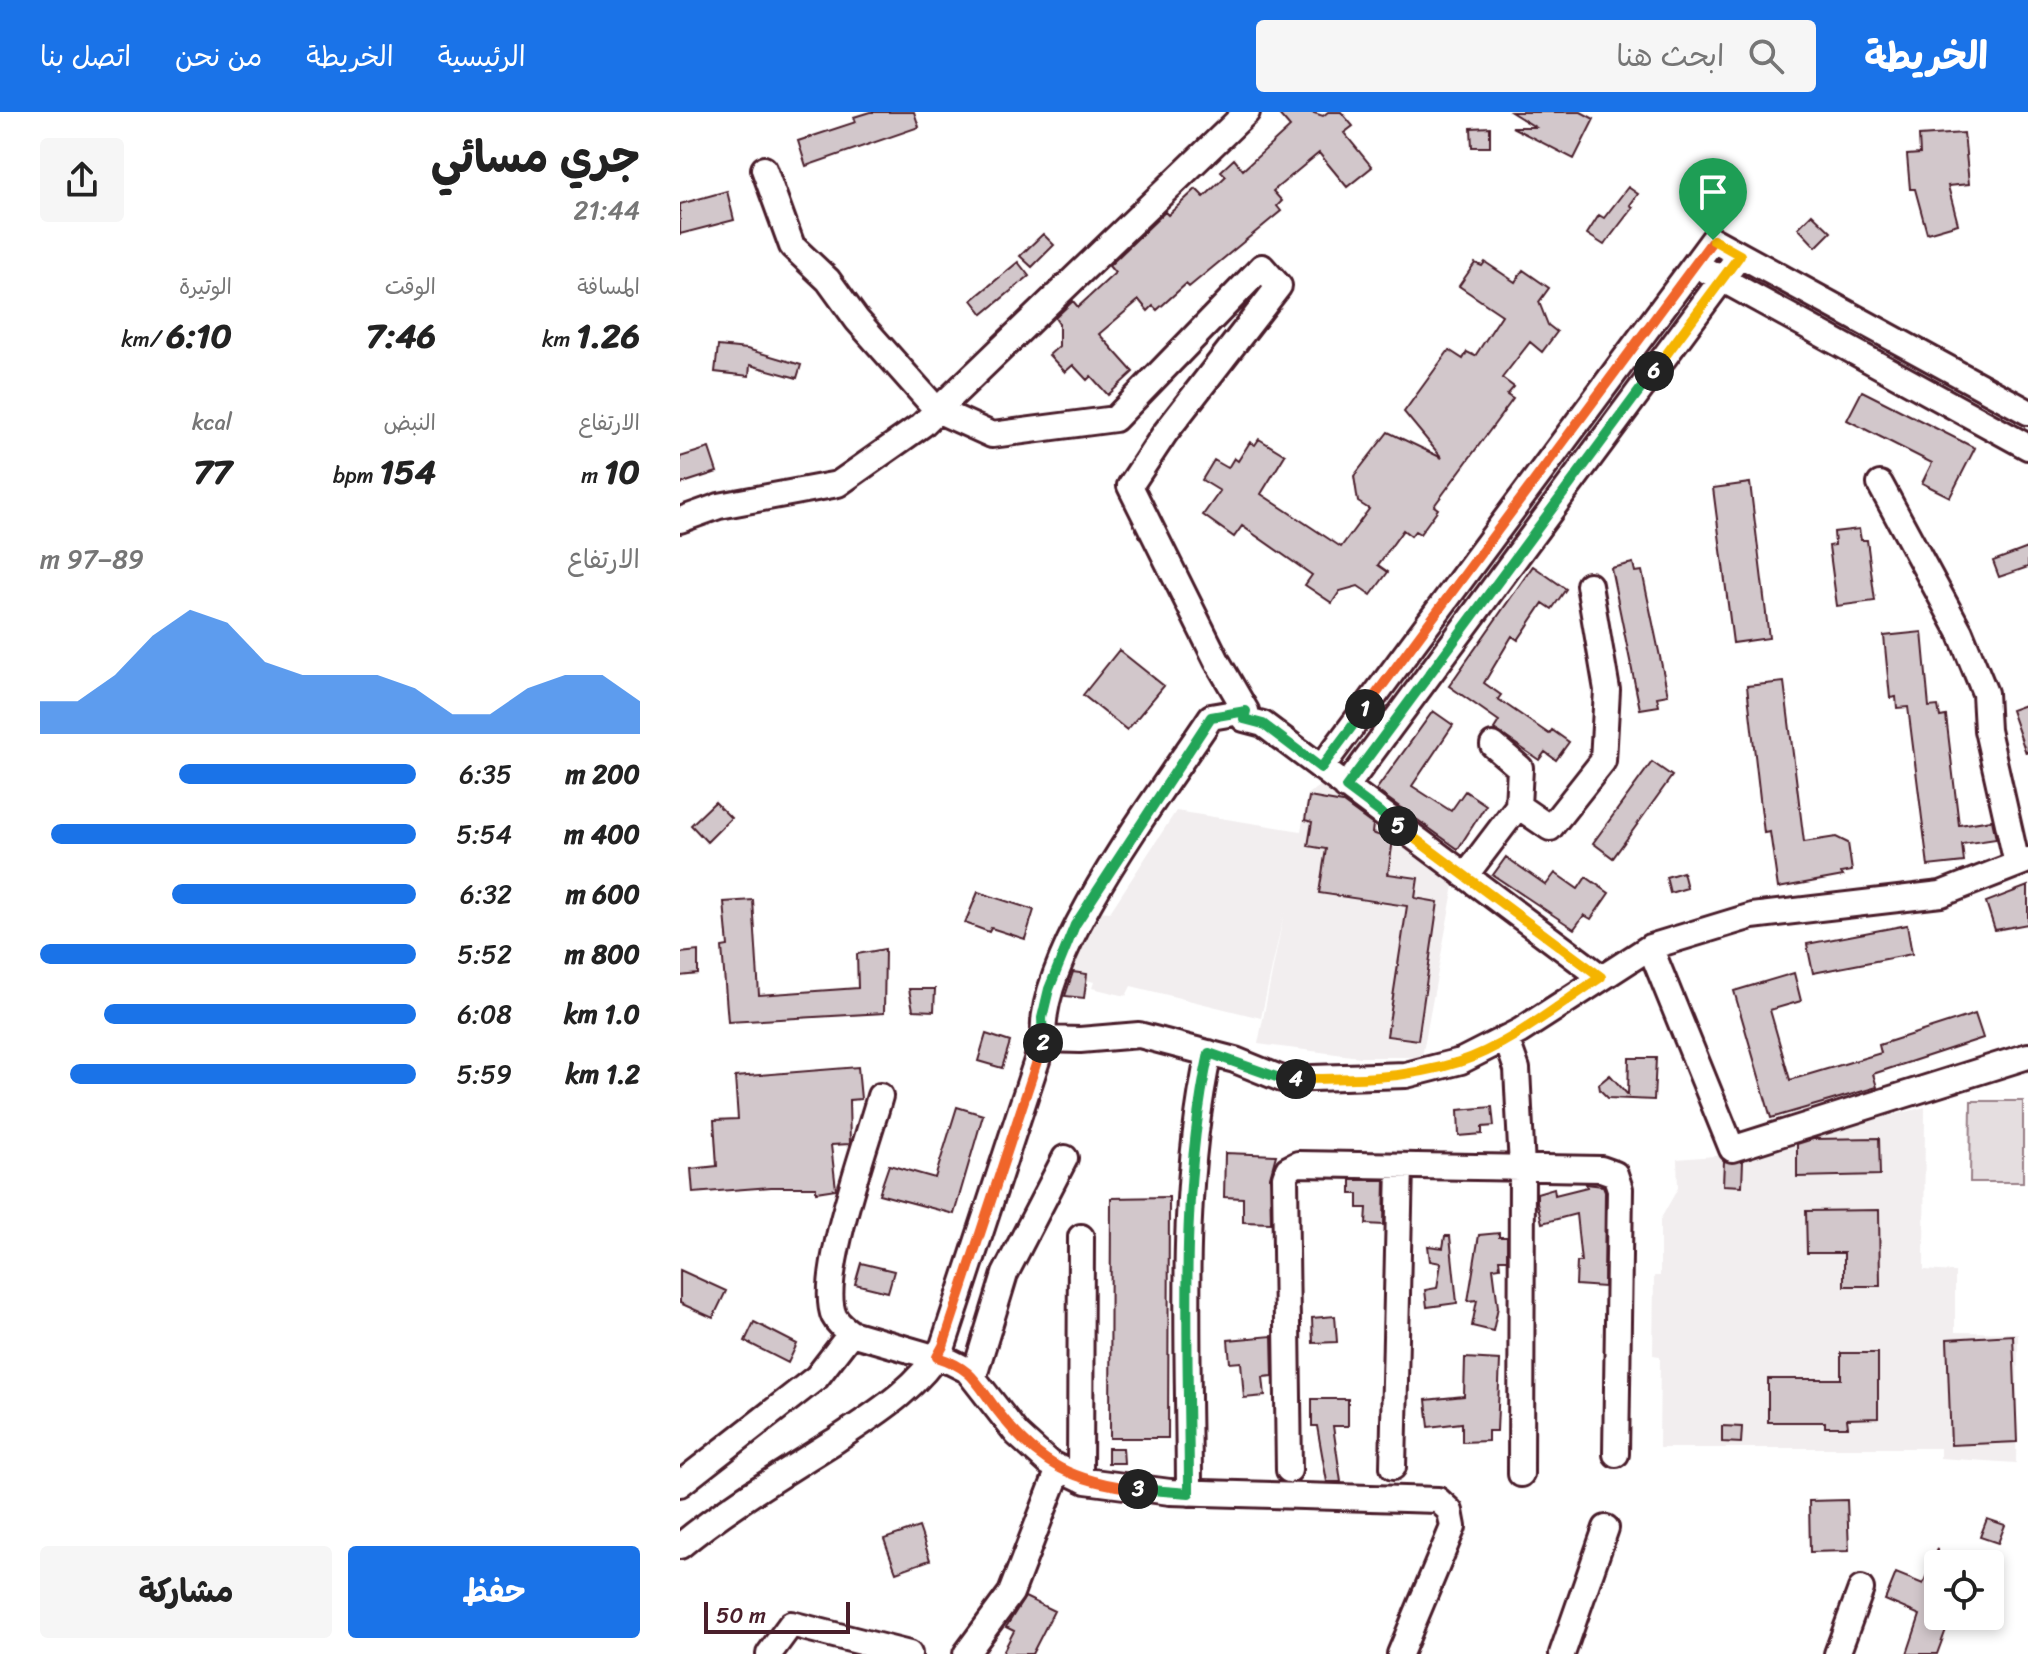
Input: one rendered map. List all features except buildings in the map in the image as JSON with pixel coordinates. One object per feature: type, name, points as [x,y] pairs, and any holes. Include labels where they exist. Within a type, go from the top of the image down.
[{"type":"street","points":[[680,520],[719,506],[838,484],[922,425],[1247,112]]},
{"type":"street","points":[[764,169],[792,246],[828,280],[857,320],[937,410],[992,435],[1115,419],[1262,267],[1279,286],[1165,433],[1130,486],[1217,661],[1246,711],[1244,719],[1263,724],[1601,977]]},
{"type":"street","points":[[1321,768],[1713,240],[2028,412]]},
{"type":"street","points":[[1346,787],[1740,255]]},
{"type":"street","points":[[1694,265],[2028,447]]},
{"type":"street","points":[[1044,1039],[1080,1040],[1139,1035],[1209,1053],[1282,1079],[1406,1075],[1461,1061],[1506,1038],[1650,947],[1752,916],[1941,894],[2022,862],[1987,730],[1985,693],[1960,632],[1880,484]]},
{"type":"street","points":[[1518,806],[1550,828],[1603,761],[1607,690],[1589,585]]},
{"type":"street","points":[[680,1546],[707,1524],[878,1413],[912,1387],[937,1357],[1044,1039],[1042,1018],[1049,989],[1075,925],[1211,717],[1246,711]]},
{"type":"street","points":[[1465,876],[1518,806],[1520,768],[1493,745]]},
{"type":"street","points":[[1650,947],[1732,1149],[2028,1056]]},
{"type":"street","points":[[1506,1038],[1517,1069],[1522,1168],[1521,1474]]},
{"type":"street","points":[[1189,1493],[1190,1195],[1197,1107],[1209,1053]]},
{"type":"street","points":[[880,1096],[832,1266],[830,1294],[835,1318],[851,1333],[937,1357],[974,1376],[1017,1434],[1070,1474],[1103,1485],[1189,1493],[1430,1498],[1445,1504],[1450,1511],[1453,1527],[1400,1654]]},
{"type":"street","points":[[974,1376],[1005,1274],[1065,1158]]},
{"type":"street","points":[[1289,1470],[1286,1173],[1298,1164],[1609,1170],[1619,1181],[1616,1454]]},
{"type":"street","points":[[1393,1467],[1400,1166]]},
{"type":"street","points":[[966,1654],[1011,1593],[1070,1474],[1081,1237]]},
{"type":"street","points":[[680,1484],[817,1377],[851,1333]]},
{"type":"street","points":[[1562,1654],[1606,1528]]},
{"type":"street","points":[[1837,1654],[1861,1589]]},
{"type":"street","points":[[769,1654],[791,1624],[909,1654]]},
{"type":"shaded area","points":[[1322,785],[1455,880],[1422,1057],[1360,1057],[1258,1044],[1284,913],[1261,1018],[1131,986],[1126,996],[1092,988],[1094,982],[1069,975],[1098,911],[1110,912],[1176,811],[1301,831],[1308,794]]},
{"type":"shaded area","points":[[1971,1101],[2023,1101],[2023,1182],[1970,1182]]},
{"type":"shaded area","points":[[1925,1107],[1924,1270],[1955,1272],[1955,1332],[2018,1333],[2016,1463],[1940,1458],[1940,1448],[1659,1448],[1660,1356],[1653,1355],[1654,1276],[1660,1276],[1660,1220],[1678,1188],[1677,1159],[1740,1154]]},
{"type":"route","points":[[1713,240],[1740,255],[1346,787],[1601,977],[1520,1031],[1461,1061],[1406,1075],[1282,1079],[1209,1053],[1197,1107],[1192,1150],[1189,1493],[1103,1485],[1070,1475],[1049,1463],[1017,1434],[974,1376],[959,1365],[937,1357],[1044,1039],[1042,1018],[1049,989],[1075,925],[1211,717],[1246,711],[1244,719],[1263,724],[1321,768],[1713,240]]}]
